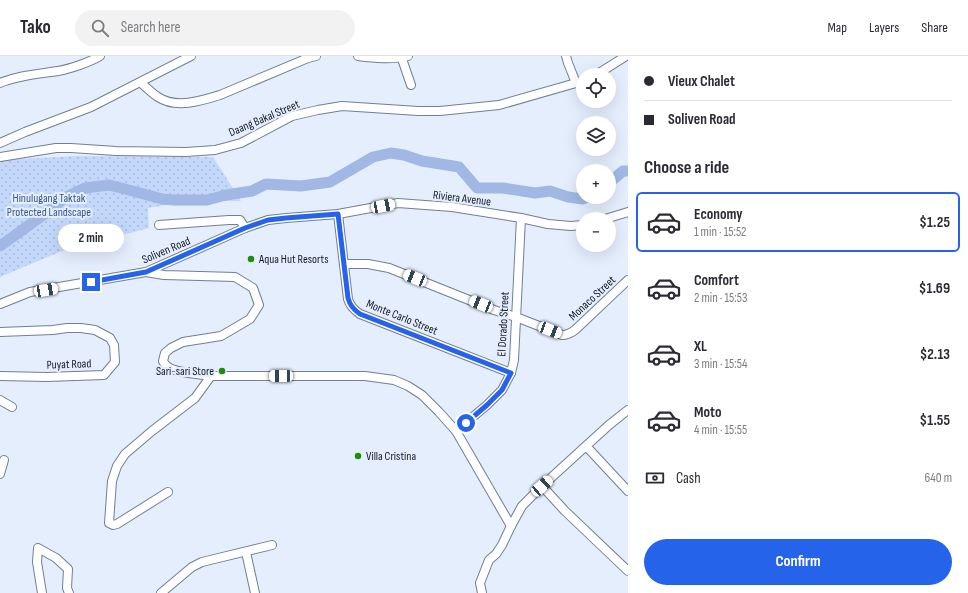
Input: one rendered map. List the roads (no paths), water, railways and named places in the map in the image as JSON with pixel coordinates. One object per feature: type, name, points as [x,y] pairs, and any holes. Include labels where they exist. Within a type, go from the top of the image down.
[{"type":"street","points":[[0,83],[25,75],[60,71],[100,56]]},
{"type":"street","points":[[0,143],[91,107],[191,56]]},
{"type":"street","points":[[141,82],[165,101],[193,102],[220,95],[316,56]]},
{"type":"street","points":[[358,56],[387,58],[404,56],[411,85]]},
{"type":"street","points":[[566,56],[568,63],[576,76]]},
{"type":"street","points":[[607,68],[626,56]]},
{"type":"street","name":"Daang Bakal Street","points":[[0,157],[56,148],[186,152],[215,150],[240,143],[292,116],[318,110],[342,106],[440,111],[499,105],[576,83]]},
{"type":"street","name":"Riviera Avenue","points":[[338,214],[398,203],[452,207],[522,218],[548,224],[576,226]]},
{"type":"street","points":[[616,216],[628,212]]},
{"type":"street","name":"Soliven Road","points":[[0,304],[30,292],[146,272],[245,228],[268,220],[338,214]]},
{"type":"street","name":"Monte Carlo Street","points":[[338,214],[348,298],[351,307],[355,311],[511,373]]},
{"type":"street","name":"El Dorado Street","points":[[456,431],[487,405],[502,390],[511,373],[514,360],[522,218]]},
{"type":"street","points":[[159,225],[240,220],[245,228]]},
{"type":"street","name":"Monaco Street","points":[[344,264],[368,264],[389,268],[494,310],[562,335],[570,334],[575,330],[628,280]]},
{"type":"street","points":[[146,272],[164,275],[235,277],[253,288],[259,305],[250,319],[221,336],[183,342],[171,348],[165,353],[163,361],[166,366],[171,369],[193,374],[211,376],[365,376],[394,380],[408,386],[422,394],[456,431],[511,526]]},
{"type":"street","name":"Puyat Road","points":[[0,332],[67,328],[95,330],[110,338],[114,344],[116,362],[104,374],[47,377],[0,376]]},
{"type":"street","points":[[168,492],[118,524],[113,526],[109,523],[112,481],[117,466],[125,454],[195,398],[211,376]]},
{"type":"street","points":[[0,400],[12,407]]},
{"type":"street","points":[[482,593],[480,583],[489,560],[496,554],[502,545],[522,506],[586,446],[628,410]]},
{"type":"street","points":[[586,446],[628,491]]},
{"type":"street","points":[[0,474],[4,460]]},
{"type":"street","points":[[542,486],[565,511],[628,571]]},
{"type":"street","points":[[162,593],[192,567],[202,562],[272,545]]},
{"type":"street","points":[[42,593],[38,562],[38,548],[56,558],[68,569],[67,588],[69,593]]},
{"type":"street","points":[[246,552],[256,593]]},
{"type":"waterway","points":[[0,246],[64,198],[85,188],[109,185],[162,199],[207,200],[252,191],[266,184],[301,186],[330,182],[373,157],[391,153],[404,155],[422,161],[459,167],[477,188],[503,188],[535,193],[550,191],[576,198]]},
{"type":"waterway","points":[[616,177],[623,171],[628,171]]},
{"type":"place","name":"Aqua Hut Resorts","points":[[251,259]]},
{"type":"place","name":"Sari-sari Store","points":[[222,371]]},
{"type":"place","name":"Villa Cristina","points":[[358,456]]},
{"type":"park label","name":"Hinulugang Taktak Protected Landscape","points":[[49,205]]}]
